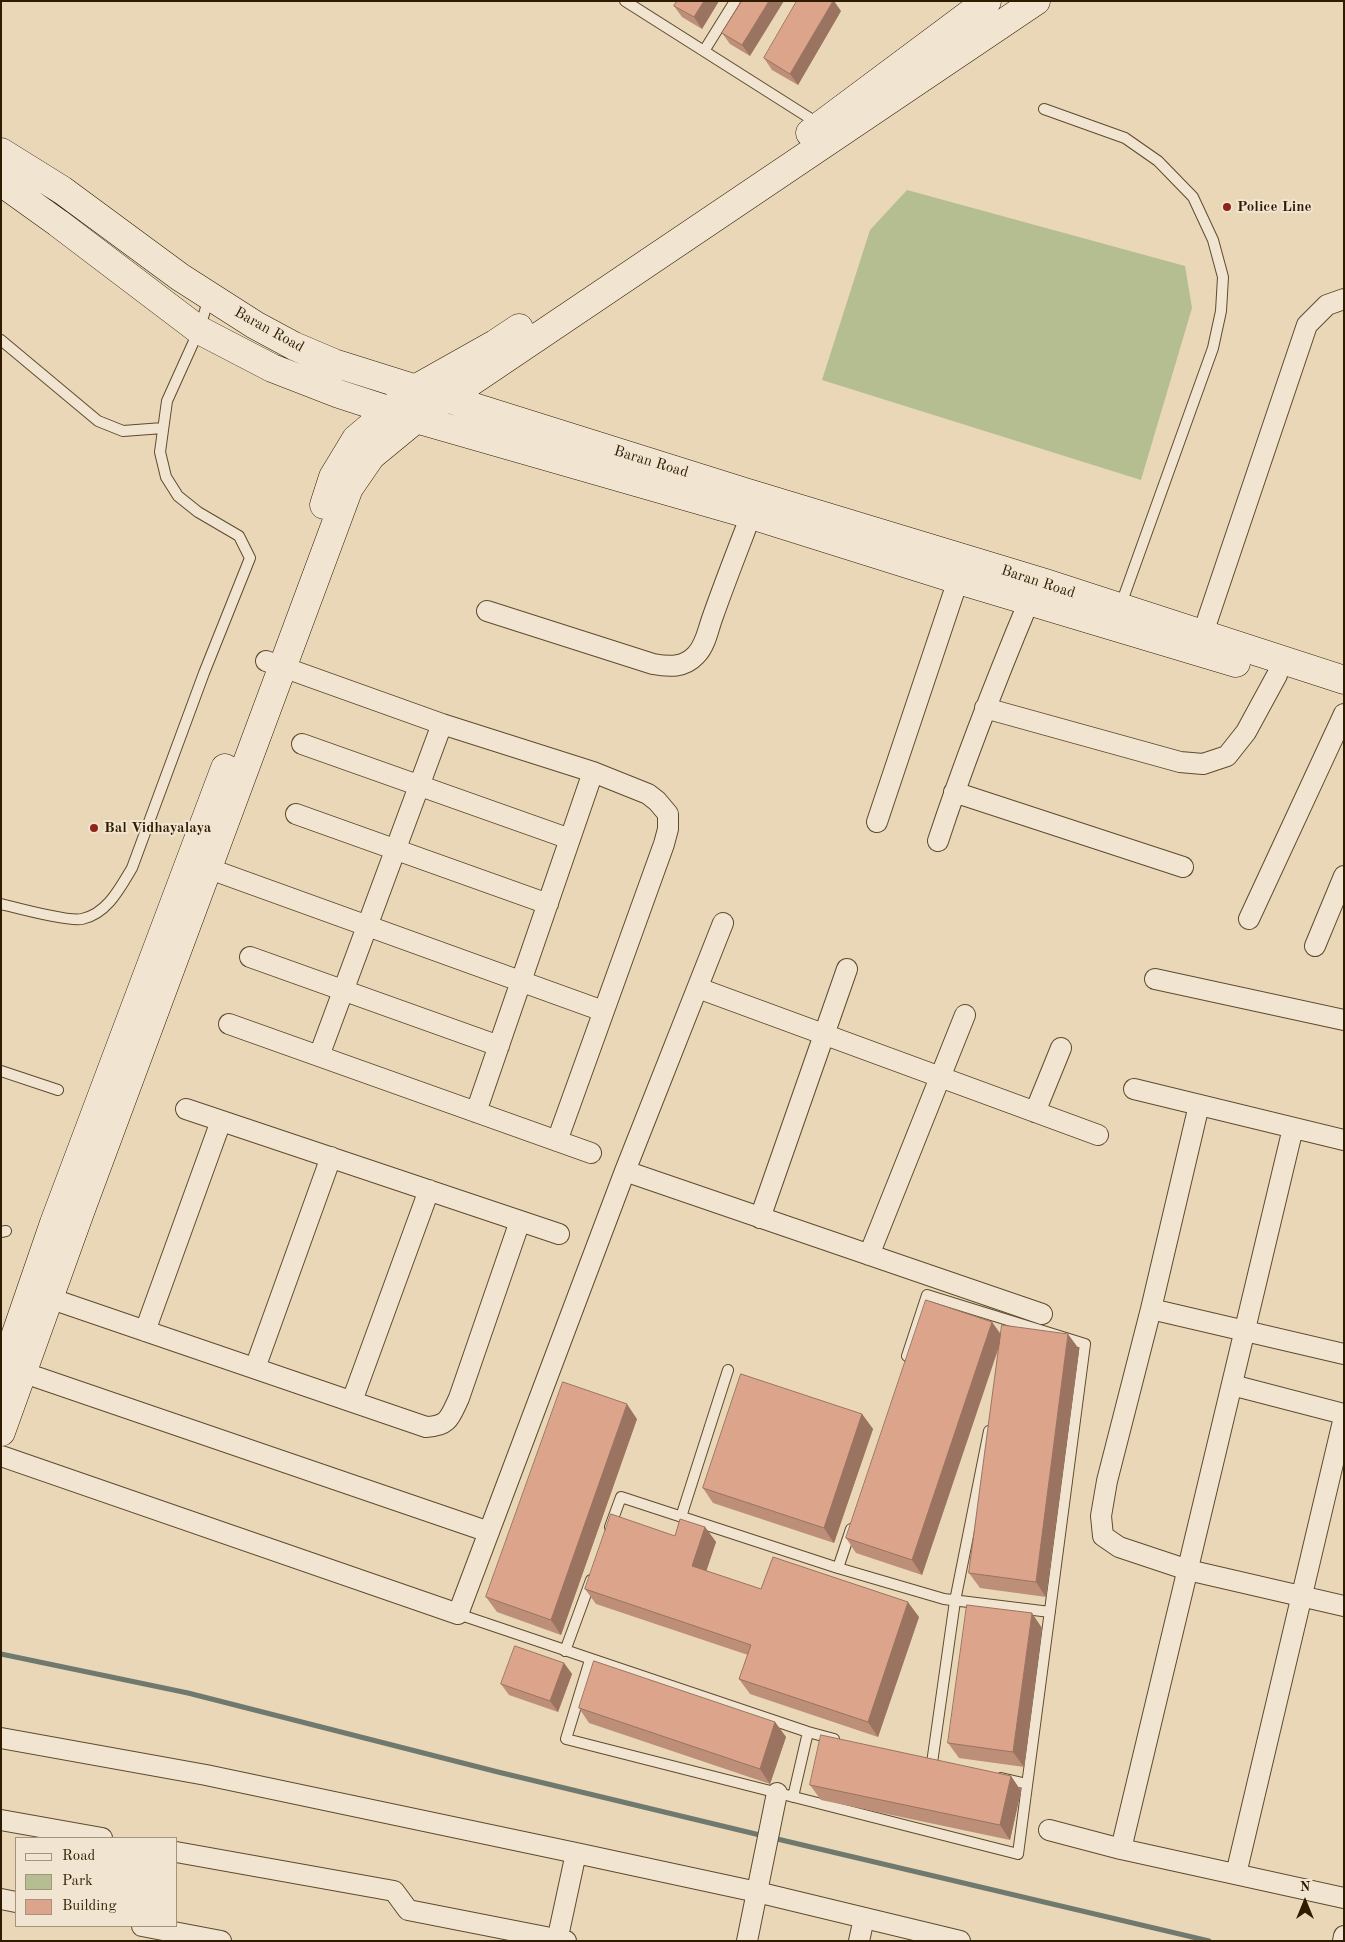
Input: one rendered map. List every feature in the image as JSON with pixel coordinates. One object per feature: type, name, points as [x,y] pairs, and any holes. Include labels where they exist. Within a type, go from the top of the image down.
[{"type":"street","points":[[1,1432],[10,1371],[54,1223],[199,865],[275,664],[349,488],[371,456],[416,419],[831,130],[987,1]]},
{"type":"street","points":[[275,664],[299,577],[333,477],[356,440],[389,410],[415,389],[495,344],[1036,1]]},
{"type":"street","name":"Baran Road","points":[[1,152],[77,201],[180,277],[255,325],[294,346],[334,363],[736,489],[1045,583],[1344,680]]},
{"type":"street","name":"Baran Road","points":[[1,182],[198,330],[272,368],[339,394],[416,419],[751,515],[958,580],[1277,675],[1344,699]]},
{"type":"street","points":[[1203,634],[1307,325],[1327,305],[1344,299]]},
{"type":"street","points":[[487,611],[653,664],[669,666],[685,664],[697,655],[704,643],[751,515]]},
{"type":"street","points":[[876,822],[958,580]]},
{"type":"street","points":[[938,841],[984,708],[1029,601]]},
{"type":"street","points":[[275,664],[442,724],[593,772],[648,794],[668,814],[668,828],[664,844],[557,1141]]},
{"type":"street","points":[[984,708],[1180,762],[1203,764],[1227,756],[1246,732],[1277,675]]},
{"type":"street","points":[[1249,919],[1344,714]]},
{"type":"street","points":[[319,1056],[442,724]]},
{"type":"street","points":[[302,744],[570,839]]},
{"type":"street","points":[[476,1112],[593,772]]},
{"type":"street","points":[[954,792],[1183,867]]},
{"type":"street","points":[[296,814],[548,904]]},
{"type":"street","points":[[199,865],[603,1011]]},
{"type":"street","points":[[10,1371],[49,1298],[199,865]]},
{"type":"street","points":[[1315,946],[1344,876]]},
{"type":"street","points":[[1,1456],[458,1614],[625,1171],[724,923]]},
{"type":"street","points":[[250,957],[499,1046]]},
{"type":"street","points":[[760,1218],[847,969]]},
{"type":"street","points":[[1155,979],[1344,1020]]},
{"type":"street","points":[[698,988],[1098,1135]]},
{"type":"street","points":[[869,1255],[965,1015]]},
{"type":"street","points":[[228,1024],[591,1153]]},
{"type":"street","points":[[1035,1112],[1061,1048]]},
{"type":"street","points":[[1134,1088],[1344,1140]]},
{"type":"street","points":[[1200,1105],[1107,1481],[1101,1516],[1103,1536],[1119,1547],[1188,1570],[1344,1606]]},
{"type":"street","points":[[186,1109],[559,1234]]},
{"type":"street","points":[[145,1331],[221,1121]]},
{"type":"street","points":[[1121,1849],[1293,1128]]},
{"type":"street","points":[[255,1368],[331,1157]]},
{"type":"street","points":[[625,1171],[1042,1314]]},
{"type":"street","points":[[352,1402],[429,1190]]},
{"type":"street","points":[[49,1298],[426,1427],[439,1426],[450,1417],[459,1398],[520,1221]]},
{"type":"street","points":[[1151,1309],[1344,1354]]},
{"type":"street","points":[[10,1371],[488,1532]]},
{"type":"street","points":[[1232,1385],[1344,1415],[1236,1874]]},
{"type":"street","points":[[1,1738],[206,1775],[576,1853],[757,1892],[959,1941]]},
{"type":"street","points":[[747,1941],[772,1818],[785,1795]]},
{"type":"street","points":[[1,1820],[96,1837]]},
{"type":"street","points":[[1048,1830],[1121,1849],[1344,1898]]},
{"type":"street","points":[[178,1852],[394,1891],[408,1910],[560,1940],[576,1853]]},
{"type":"street","points":[[1,1899],[15,1902]]},
{"type":"street","points":[[859,1941],[864,1918]]},
{"type":"street","points":[[147,1927],[221,1941]]},
{"type":"street","points":[[1343,1941],[1344,1936]]},
{"type":"lane","points":[[625,1],[831,130]]},
{"type":"lane","points":[[704,51],[735,1]]},
{"type":"lane","points":[[1044,109],[1126,138],[1158,161],[1193,197],[1213,240],[1223,277],[1220,311],[1213,348],[1119,608]]},
{"type":"lane","points":[[1,904],[80,920],[98,913],[117,894],[132,868],[204,672],[250,558],[239,536],[198,512],[178,496],[166,476],[160,452],[167,401],[198,330],[210,295]]},
{"type":"lane","points":[[1,340],[98,421],[123,430],[163,428]]},
{"type":"lane","points":[[1,1071],[58,1090]]},
{"type":"lane","points":[[590,1660],[566,1739],[1018,1854],[1085,1344],[1010,1326],[927,1295],[903,1370]]},
{"type":"lane","points":[[681,1517],[728,1370]]},
{"type":"lane","points":[[932,1763],[955,1601],[991,1417]]},
{"type":"lane","points":[[608,1534],[621,1497],[838,1568],[944,1600],[1050,1612]]},
{"type":"lane","points":[[838,1568],[853,1521]]},
{"type":"lane","points":[[565,1651],[595,1570]]},
{"type":"lane","points":[[458,1614],[808,1732],[846,1742]]},
{"type":"lane","points":[[785,1795],[808,1732]]},
{"type":"lane","points":[[989,1776],[1027,1784]]},
{"type":"green space","points":[[907,190],[1185,266],[1192,308],[1141,480],[822,380],[870,230]]},
{"type":"building","points":[[677,1],[704,1],[694,17],[674,6]]},
{"type":"building","points":[[742,1],[769,1],[742,45],[722,33]]},
{"type":"building","points":[[797,1],[833,1],[790,74],[764,58]]},
{"type":"building","points":[[926,1300],[992,1322],[912,1560],[846,1538]]},
{"type":"building","points":[[1002,1325],[1068,1334],[1036,1582],[969,1573]]},
{"type":"building","points":[[741,1374],[862,1414],[824,1528],[703,1488]]},
{"type":"building","points":[[563,1382],[627,1404],[551,1620],[486,1597]]},
{"type":"building","points":[[611,1514],[675,1536],[680,1519],[705,1527],[692,1566],[761,1589],[773,1557],[908,1602],[868,1722],[739,1679],[751,1645],[585,1589]]},
{"type":"building","points":[[967,1605],[1032,1613],[1013,1752],[948,1743]]},
{"type":"building","points":[[515,1646],[564,1663],[550,1701],[501,1684]]},
{"type":"building","points":[[594,1661],[775,1722],[760,1769],[579,1708]]},
{"type":"building","points":[[821,1735],[1011,1776],[1000,1825],[810,1785]]},
{"type":"waterway","points":[[1,1654],[188,1693],[498,1772],[764,1836]]},
{"type":"waterway","points":[[773,1838],[1209,1941]]},
{"type":"place","name":"Police Line","points":[[1227,207]]},
{"type":"place","name":"Bal Vidhayalaya","points":[[94,828]]}]
